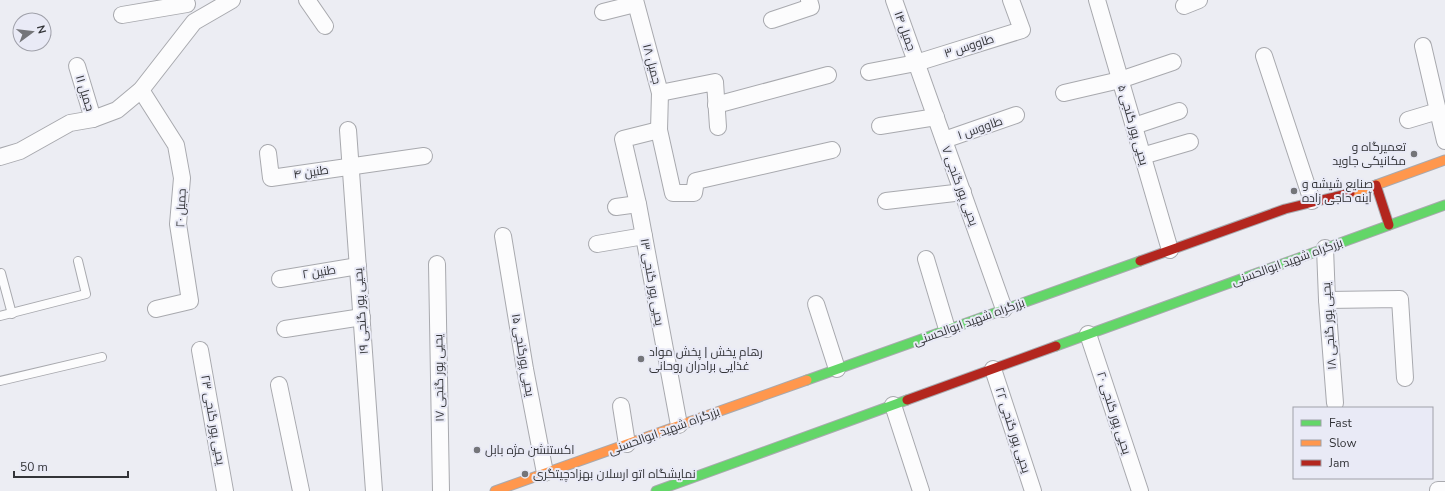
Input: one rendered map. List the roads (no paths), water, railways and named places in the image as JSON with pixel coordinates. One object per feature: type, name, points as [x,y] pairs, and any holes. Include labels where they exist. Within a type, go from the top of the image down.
[{"type":"main road","name":"بزرگراه شهید ابوالحسنی","points":[[495,491],[1285,209],[1376,185],[1445,160]]},
{"type":"main road","points":[[1376,185],[1389,225]]},
{"type":"main road","name":"بزرگراه شهید ابوالحسنی","points":[[656,491],[1445,205]]},
{"type":"street","points":[[0,157],[20,151],[70,123],[93,119],[117,110],[141,90],[194,22],[232,0]]},
{"type":"street","points":[[307,0],[325,26]]},
{"type":"street","points":[[772,20],[811,7],[809,0]]},
{"type":"street","name":"جمیل ۱۴","points":[[894,0],[916,63]]},
{"type":"street","name":"طاووس ۳","points":[[869,72],[916,63],[1022,30],[1011,0]]},
{"type":"street","name":"یحیی پور گنجی ۵","points":[[1097,0],[1170,250]]},
{"type":"street","points":[[1184,6],[1199,0]]},
{"type":"street","points":[[122,15],[186,2],[194,22]]},
{"type":"street","points":[[603,12],[635,2]]},
{"type":"street","name":"جمیل ۱۸","points":[[635,2],[660,93],[659,130],[673,193],[694,193],[696,181],[832,150]]},
{"type":"street","points":[[1423,46],[1445,141]]},
{"type":"street","points":[[1264,56],[1312,201]]},
{"type":"street","points":[[1064,93],[1120,80],[1173,62]]},
{"type":"street","name":"یحیی پور گنجی ۷","points":[[916,63],[1004,309]]},
{"type":"street","name":"جمیل ۱۱","points":[[77,66],[93,119]]},
{"type":"street","points":[[716,105],[828,75]]},
{"type":"street","points":[[660,93],[715,82],[718,127]]},
{"type":"street","name":"جمیل ۲۰","points":[[141,90],[176,145],[182,178],[178,224],[190,301],[156,309]]},
{"type":"street","points":[[1134,126],[1179,111]]},
{"type":"street","points":[[1408,120],[1438,111]]},
{"type":"street","name":"طاووس ۱","points":[[944,140],[1016,115]]},
{"type":"street","points":[[880,126],[936,117]]},
{"type":"street","name":"یحیی پور گنجی ۱۹","points":[[348,130],[374,491]]},
{"type":"street","name":"یحیی پور گنجی ۱۳","points":[[659,130],[623,139],[638,204],[679,425]]},
{"type":"street","points":[[1142,156],[1190,142]]},
{"type":"street","name":"طنین ۴","points":[[268,153],[271,178],[424,156]]},
{"type":"street","points":[[886,201],[963,192]]},
{"type":"street","points":[[616,207],[638,204]]},
{"type":"street","name":"یحیی پورگنجی ۱۵","points":[[503,236],[525,369],[545,473]]},
{"type":"street","points":[[597,244],[644,236]]},
{"type":"street","name":"یحیی پور گنجی ۱۸","points":[[1325,248],[1327,300],[1335,403]]},
{"type":"street","points":[[926,259],[947,329]]},
{"type":"street","name":"یحیی پور گنجی ۱۷","points":[[437,264],[441,491]]},
{"type":"street","name":"طنین ۲","points":[[280,279],[358,266]]},
{"type":"street","points":[[1327,300],[1400,299],[1405,378]]},
{"type":"street","points":[[816,304],[837,369]]},
{"type":"street","points":[[284,329],[362,317]]},
{"type":"street","name":"یحیی پور گنجی ۲۰","points":[[1088,334],[1140,491]]},
{"type":"street","name":"یحیی پور گنجی ۲۳","points":[[200,350],[226,491]]},
{"type":"street","name":"یحیی پور گنجی ۲۲","points":[[993,369],[1033,491]]},
{"type":"street","points":[[279,385],[301,491]]},
{"type":"street","points":[[893,405],[921,491]]},
{"type":"street","points":[[621,406],[627,444]]},
{"type":"street","points":[[1438,490],[1445,490]]},
{"type":"lane","points":[[0,316],[86,294],[78,261]]},
{"type":"lane","points":[[1,273],[12,314]]},
{"type":"lane","points":[[0,381],[102,357]]},
{"type":"place","name":"تعمیرگاه و مکانیکی جاوید","points":[[1414,154]]},
{"type":"place","name":"صنایع شیشه و آینه حاجی زاده","points":[[1294,191]]},
{"type":"place","name":"رهام پخش | پخش مواد غذایی برادران روحانی","points":[[641,359]]},
{"type":"place","name":"اکستنشن مژه بابل","points":[[477,450]]},
{"type":"place","name":"نمایشگاه اتو ارسلان بهزادچیتگری","points":[[525,474]]}]
